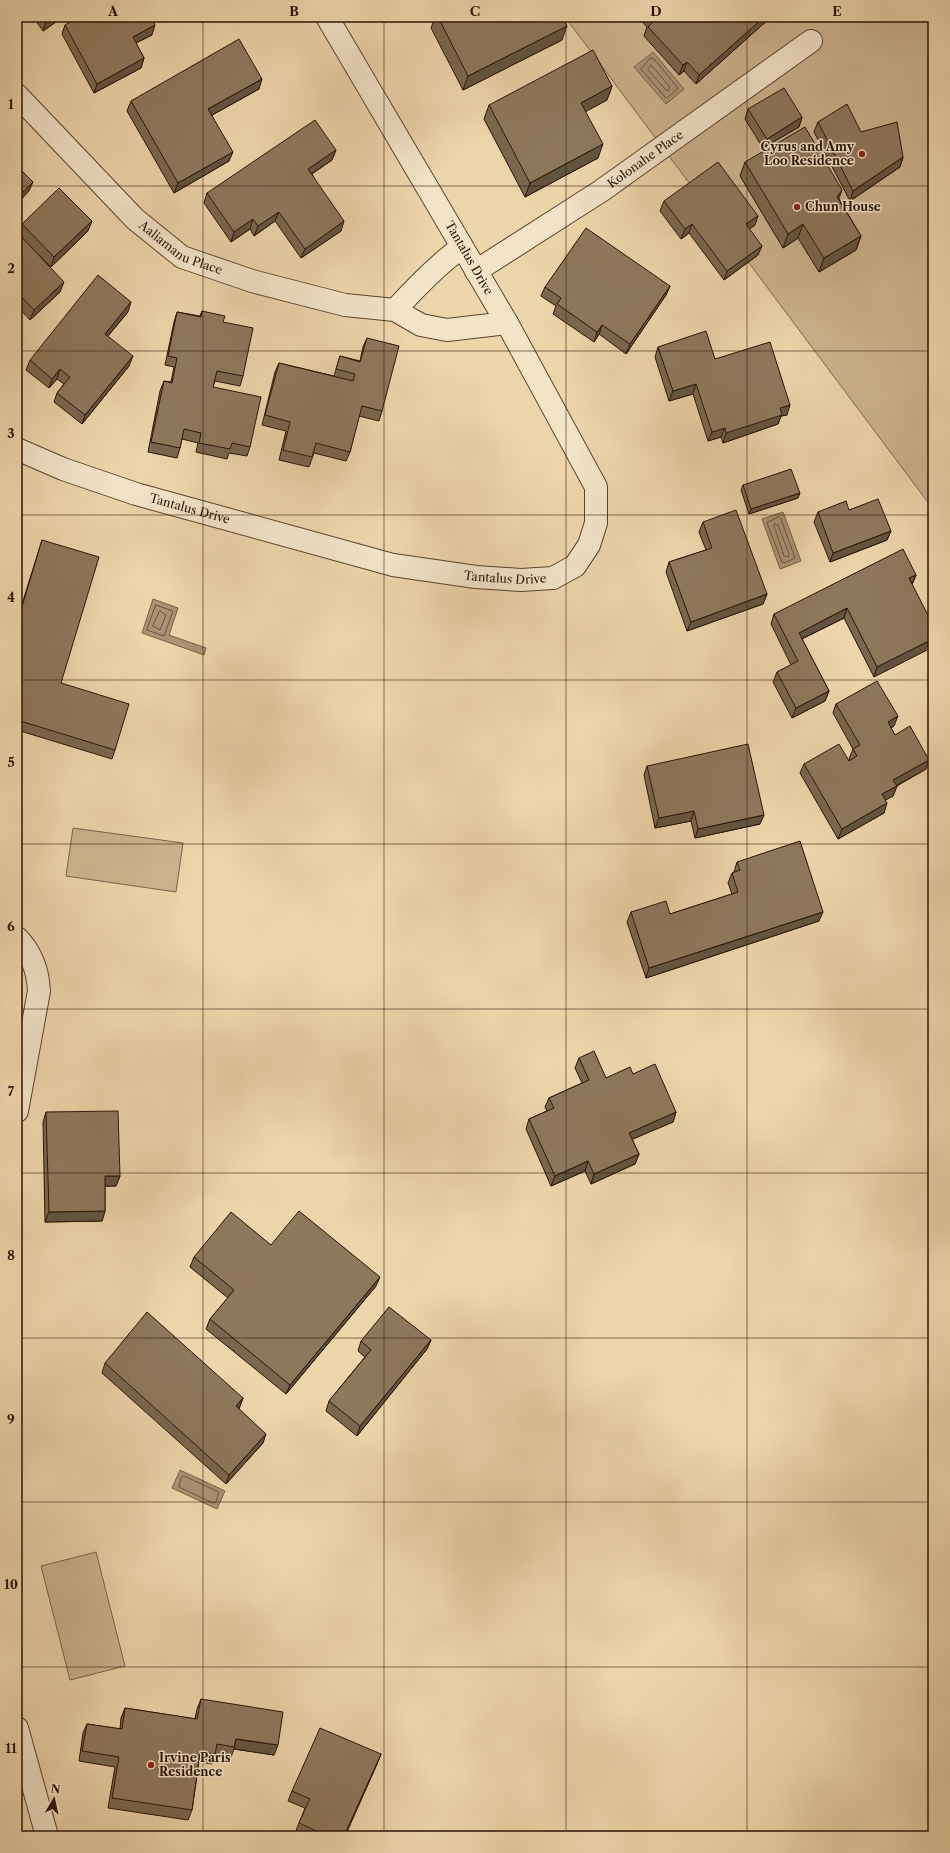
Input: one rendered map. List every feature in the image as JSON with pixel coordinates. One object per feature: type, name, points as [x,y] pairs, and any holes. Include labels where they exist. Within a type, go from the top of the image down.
[{"type":"street","name":"Tantalus Drive","points":[[17,448],[63,469],[136,494],[393,565],[476,577],[521,580],[553,578],[576,566],[589,545],[596,523],[596,487],[507,323],[327,17]]},
{"type":"street","name":"Kolonahe Place","points":[[476,271],[601,191],[810,41]]},
{"type":"street","name":"Aaliamanu Place","points":[[17,95],[135,219],[182,257],[252,281],[345,305],[395,310],[421,325],[447,330],[507,323]]},
{"type":"street","points":[[395,310],[420,282],[444,260],[462,247]]},
{"type":"street","points":[[17,938],[33,961],[39,981],[39,991],[17,1111]]},
{"type":"street","points":[[17,1728],[47,1836]]},
{"type":"shaded area","points":[[565,17],[933,17],[933,509]]},
{"type":"shaded area","points":[[73,828],[183,843],[176,892],[66,876]]},
{"type":"shaded area","points":[[96,1552],[125,1666],[70,1680],[41,1566]]},
{"type":"water","points":[[653,52],[684,89],[666,104],[634,67]]},
{"type":"water","points":[[783,512],[801,561],[780,569],[762,519]]},
{"type":"water","points":[[153,599],[178,608],[169,635],[206,648],[204,655],[142,633]]},
{"type":"water","points":[[180,1470],[225,1491],[217,1509],[172,1488]]},
{"type":"building","points":[[43,17],[52,17],[46,21]]},
{"type":"building","points":[[79,17],[151,17],[155,25],[133,37],[144,58],[97,84],[65,25]]},
{"type":"building","points":[[438,17],[562,17],[567,26],[468,76]]},
{"type":"building","points":[[650,17],[764,17],[699,75],[687,62],[683,65],[648,27],[654,21]]},
{"type":"building","points":[[239,39],[262,79],[208,109],[233,152],[178,183],[131,101]]},
{"type":"building","points":[[593,50],[612,86],[581,103],[603,144],[530,183],[489,105]]},
{"type":"building","points":[[784,88],[802,117],[767,139],[748,109]]},
{"type":"building","name":"Cyrus and Amy Loo Residence","points":[[847,104],[861,132],[897,122],[903,157],[853,191],[818,122]]},
{"type":"building","points":[[315,120],[336,150],[308,169],[344,221],[305,249],[279,212],[258,226],[253,219],[234,232],[207,193]]},
{"type":"building","name":"Chun House","points":[[805,127],[842,190],[837,197],[861,236],[824,258],[803,224],[788,234],[745,162]]},
{"type":"building","points":[[718,162],[758,216],[746,224],[762,246],[727,271],[692,224],[685,229],[664,201]]},
{"type":"building","points":[[17,166],[33,182],[17,198]]},
{"type":"building","points":[[59,188],[92,221],[54,257],[22,224]]},
{"type":"building","points":[[586,228],[670,286],[630,344],[602,325],[597,332],[557,304],[561,298],[545,287]]},
{"type":"building","points":[[17,232],[64,282],[34,310],[17,292]]},
{"type":"building","points":[[98,275],[131,302],[105,334],[133,356],[85,415],[57,393],[70,377],[60,369],[52,379],[30,360]]},
{"type":"building","points":[[202,311],[225,316],[223,322],[253,328],[243,376],[217,371],[213,387],[261,397],[250,447],[232,443],[230,449],[199,443],[201,433],[184,429],[180,448],[151,442],[164,381],[172,383],[177,358],[168,356],[177,312],[201,317]]},
{"type":"building","points":[[706,331],[715,359],[770,342],[790,405],[780,408],[782,415],[726,433],[725,428],[712,432],[696,384],[673,391],[658,347]]},
{"type":"building","points":[[367,338],[399,346],[382,411],[362,406],[350,452],[316,443],[312,457],[283,450],[290,422],[265,415],[279,363],[353,381],[355,374],[336,369],[340,356],[360,362]]},
{"type":"building","points":[[791,469],[800,493],[751,509],[743,485]]},
{"type":"building","points":[[878,499],[891,531],[833,553],[818,512],[846,501],[849,510]]},
{"type":"building","points":[[736,510],[767,594],[691,622],[669,562],[712,548],[703,522]]},
{"type":"building","points":[[42,540],[99,557],[61,683],[129,704],[115,750],[17,720],[17,620]]},
{"type":"building","points":[[903,549],[916,575],[909,578],[933,625],[933,639],[877,667],[847,608],[799,633],[829,691],[796,708],[777,672],[798,661],[774,614]]},
{"type":"building","points":[[877,681],[898,716],[888,722],[895,735],[910,726],[929,760],[893,780],[897,786],[882,794],[887,803],[842,829],[804,764],[839,744],[849,761],[857,756],[853,749],[860,745],[836,704]]},
{"type":"building","points":[[748,744],[764,815],[698,829],[694,811],[659,818],[647,766]]},
{"type":"building","points":[[800,841],[823,912],[649,968],[631,912],[666,901],[670,914],[738,892],[732,873],[740,870],[737,862]]},
{"type":"building","points":[[594,1051],[606,1078],[630,1067],[633,1074],[655,1064],[676,1112],[629,1133],[639,1154],[594,1174],[588,1161],[555,1176],[529,1119],[554,1108],[549,1098],[589,1080],[579,1058]]},
{"type":"building","points":[[118,1111],[120,1176],[105,1176],[105,1211],[49,1212],[46,1112]]},
{"type":"building","points":[[299,1211],[380,1277],[290,1385],[210,1319],[234,1290],[194,1257],[231,1212],[271,1245]]},
{"type":"building","points":[[389,1307],[431,1340],[360,1426],[329,1401],[371,1350],[361,1341]]},
{"type":"building","points":[[147,1312],[243,1398],[236,1406],[266,1434],[229,1475],[105,1363]]},
{"type":"building","name":"Irvine Paris Residence","points":[[201,1699],[283,1712],[278,1745],[236,1739],[234,1747],[217,1744],[215,1754],[200,1752],[192,1810],[112,1798],[119,1757],[82,1751],[87,1724],[122,1729],[125,1708],[197,1719]]},
{"type":"building","points":[[320,1728],[381,1754],[344,1836],[327,1836],[299,1823],[310,1799],[292,1791]]},
{"type":"place","name":"Cyrus and Amy Loo Residence","points":[[862,154]]},
{"type":"place","name":"Chun House","points":[[797,207]]},
{"type":"place","name":"Irvine Paris Residence","points":[[151,1765]]}]
